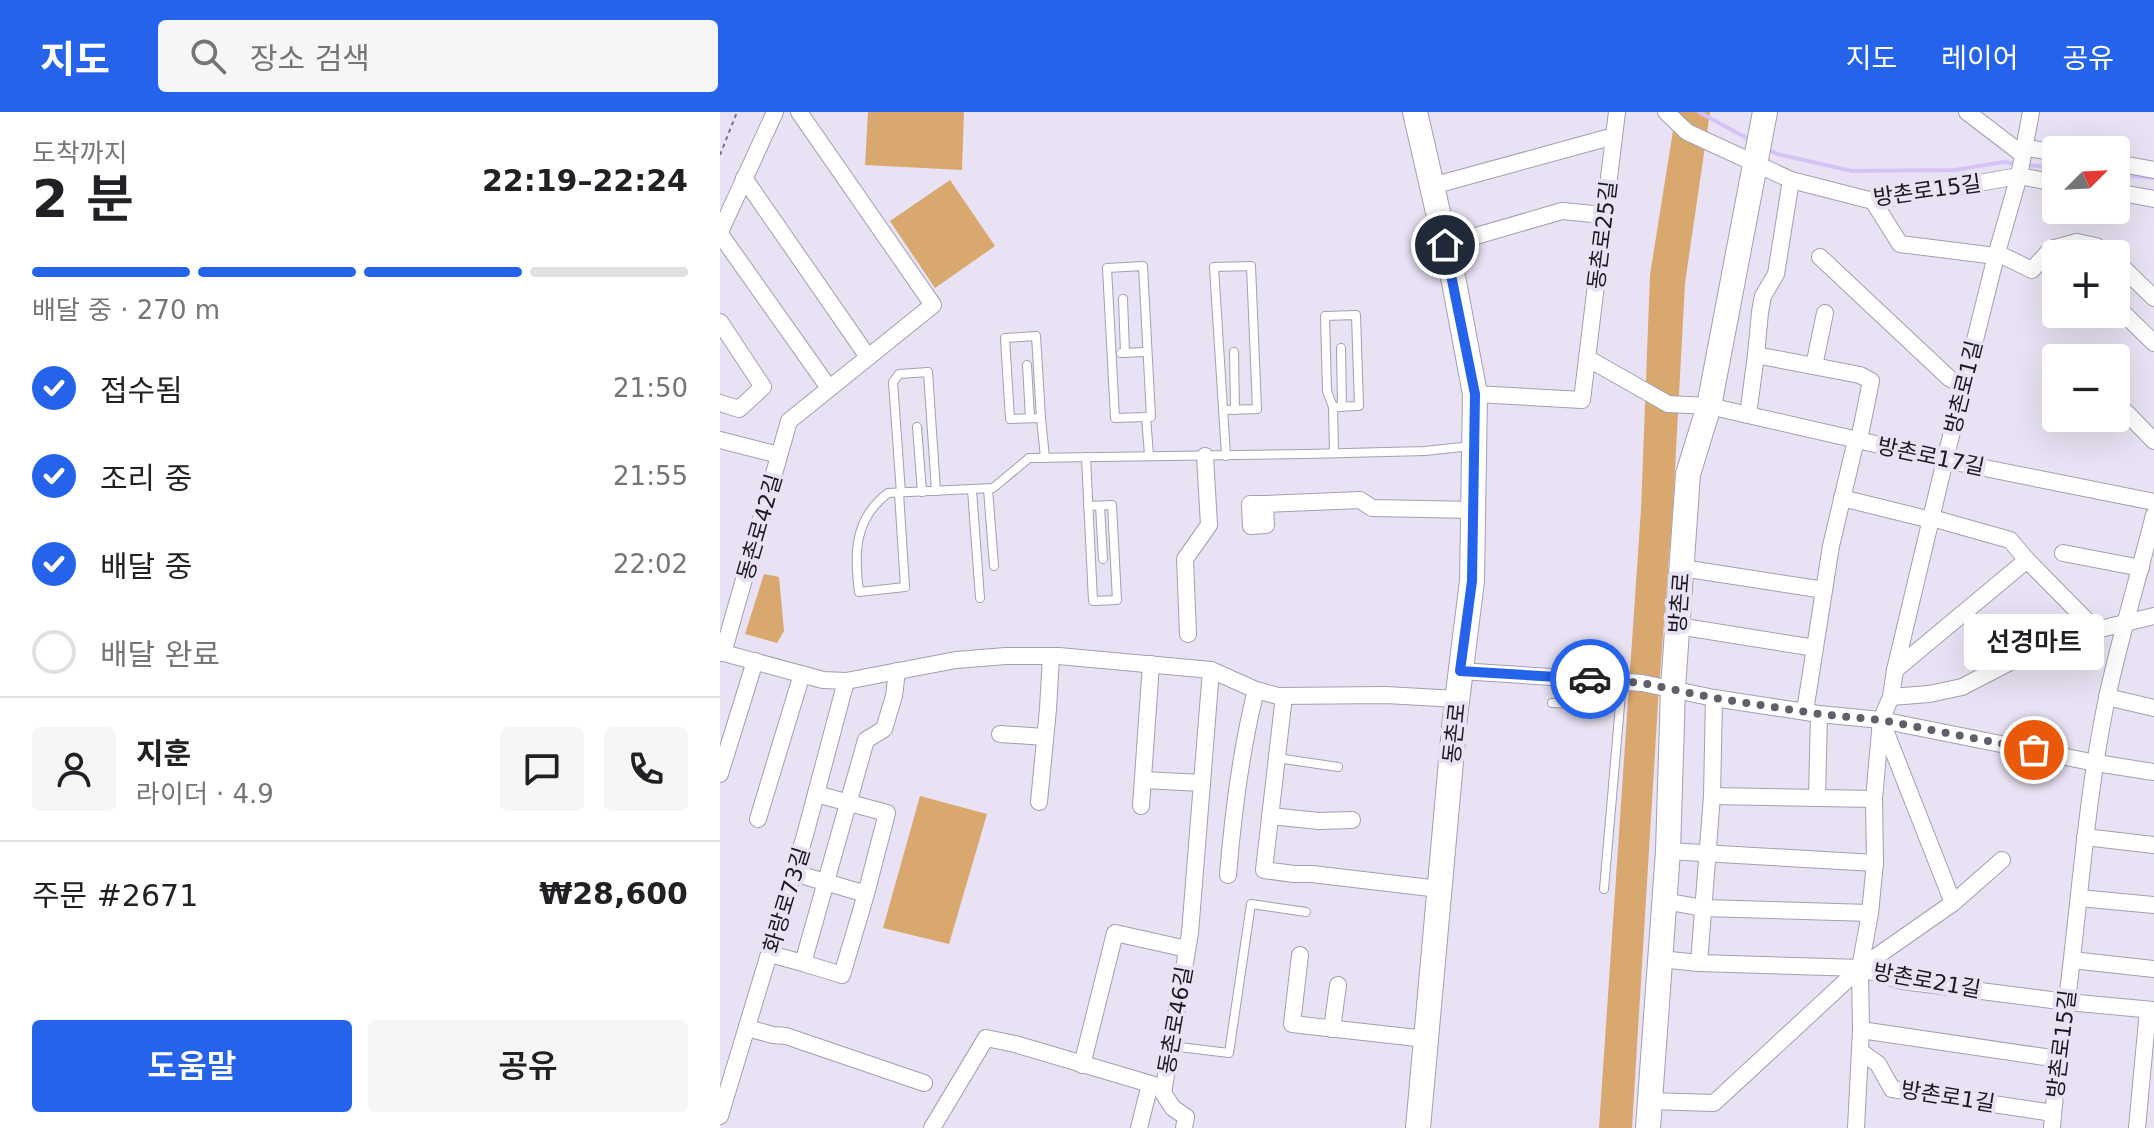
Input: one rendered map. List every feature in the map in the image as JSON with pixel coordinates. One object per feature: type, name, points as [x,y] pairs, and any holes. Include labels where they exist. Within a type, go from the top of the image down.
[{"type":"main road","name":"동촌로","points":[[1415,112],[1475,394],[1472,581],[1457,699],[1418,1128]]},
{"type":"main road","name":"방촌로","points":[[1648,1128],[1668,851],[1673,688],[1688,474],[1709,406],[1765,112]]},
{"type":"street","points":[[775,112],[720,233],[829,388]]},
{"type":"street","name":"동촌로42길","points":[[799,112],[933,305],[789,421],[722,652],[823,680],[846,681],[956,660],[1051,656],[1211,670],[1256,690],[1284,696],[1386,695],[1457,699]]},
{"type":"street","name":"동촌로25길","points":[[1475,394],[1582,400],[1617,112]]},
{"type":"street","name":"방촌로15길","points":[[1666,112],[1687,132],[1791,180],[1873,201],[2019,176],[2042,180]]},
{"type":"street","points":[[1687,132],[1691,112]]},
{"type":"street","points":[[1967,112],[2022,152],[2042,153]]},
{"type":"street","points":[[2022,152],[2031,112]]},
{"type":"street","points":[[1432,186],[1614,136]]},
{"type":"street","name":"방촌로1길","points":[[1856,1128],[1861,1030],[1860,968],[1875,863],[1874,799],[1881,720],[1891,697],[1945,460],[1996,254],[2019,176],[2022,152]]},
{"type":"street","points":[[2130,166],[2154,170]]},
{"type":"street","points":[[744,178],[868,357]]},
{"type":"street","points":[[1748,415],[1760,312],[1763,296],[1776,274],[1791,180]]},
{"type":"street","points":[[2130,195],[2154,199]]},
{"type":"street","points":[[1873,201],[1900,244],[1996,254],[2032,270],[2042,259]]},
{"type":"street","points":[[1445,245],[1562,211],[1604,215]]},
{"type":"street","points":[[1820,257],[1949,378],[1964,386]]},
{"type":"street","points":[[2130,275],[2154,298]]},
{"type":"street","points":[[1814,366],[1825,313]]},
{"type":"street","points":[[2130,320],[2154,343]]},
{"type":"street","points":[[720,322],[763,387],[739,409],[720,403]]},
{"type":"street","points":[[1756,355],[1860,375],[1871,381],[1831,546],[1815,648],[1812,712],[1817,797]]},
{"type":"street","points":[[1587,358],[1668,404],[1709,406]]},
{"type":"street","name":"방촌로17길","points":[[1709,406],[1945,460],[2154,502]]},
{"type":"street","points":[[2130,416],[2154,441]]},
{"type":"street","points":[[720,440],[779,455]]},
{"type":"street","points":[[1188,634],[1185,559],[1209,525],[1205,456]]},
{"type":"street","points":[[1842,498],[2010,540],[2096,630]]},
{"type":"street","points":[[1265,504],[1360,500],[1372,508],[1474,510]]},
{"type":"street","name":"방촌로15길","points":[[2052,1120],[2085,837],[2107,697],[2154,515]]},
{"type":"street","points":[[2063,553],[2141,568]]},
{"type":"street","points":[[1895,670],[2027,560]]},
{"type":"street","points":[[1682,568],[1824,590]]},
{"type":"street","points":[[1891,697],[1962,687],[2016,659],[2096,630],[2154,616]]},
{"type":"street","points":[[1678,626],[1815,648]]},
{"type":"street","points":[[1039,802],[1051,656]]},
{"type":"street","points":[[720,774],[723,756],[755,661]]},
{"type":"street","points":[[1141,806],[1151,664]]},
{"type":"street","points":[[1143,780],[1202,783],[1211,670]]},
{"type":"street","points":[[803,963],[866,740],[884,729],[894,696],[897,671]]},
{"type":"street","points":[[1460,671],[1673,688],[1714,698],[1881,720],[2154,772]]},
{"type":"street","points":[[758,819],[802,674]]},
{"type":"street","name":"화랑로73길","points":[[721,1108],[794,873],[846,681]]},
{"type":"street","points":[[1228,875],[1237,790],[1256,690]]},
{"type":"street","points":[[1284,696],[1264,870],[1439,889]]},
{"type":"street","points":[[2107,697],[2154,708]]},
{"type":"street","points":[[1699,963],[1712,796],[1714,698]]},
{"type":"street","points":[[1881,720],[1953,903]]},
{"type":"street","points":[[1000,734],[1045,737]]},
{"type":"street","name":"동촌로46길","points":[[1184,1128],[1186,1117],[1173,1108],[1157,1086],[1171,1046],[1187,949],[1202,783]]},
{"type":"street","points":[[770,954],[842,975],[866,894],[887,813],[816,794]]},
{"type":"street","points":[[1712,796],[1874,799]]},
{"type":"street","points":[[1270,816],[1319,821],[1352,820]]},
{"type":"street","points":[[2085,837],[2154,845]]},
{"type":"street","points":[[1668,851],[1875,863]]},
{"type":"street","points":[[1650,1101],[1714,1103],[1860,968],[1953,903],[2002,860]]},
{"type":"street","points":[[794,873],[866,894]]},
{"type":"street","points":[[2079,898],[2154,905]]},
{"type":"street","points":[[1664,901],[1703,908],[1870,913]]},
{"type":"street","points":[[1082,1065],[1115,933],[1187,949]]},
{"type":"street","points":[[1300,955],[1292,1024],[1426,1039]]},
{"type":"street","name":"방촌로21길","points":[[1660,959],[1860,968],[1902,981],[2151,1010]]},
{"type":"street","name":"방촌로15길","points":[[2072,960],[2154,969]]},
{"type":"street","points":[[1332,1029],[1338,985]]},
{"type":"street","points":[[2137,1128],[2151,1010]]},
{"type":"street","points":[[747,1028],[786,1036],[924,1083]]},
{"type":"street","points":[[1861,1030],[2058,1059]]},
{"type":"street","points":[[932,1128],[986,1038],[1157,1086],[1139,1128]]},
{"type":"street","name":"방촌로1길","points":[[1860,1051],[1878,1064],[1892,1089],[2052,1120]]},
{"type":"street","points":[[720,1123],[733,1128]]},
{"type":"lane","points":[[1143,266],[1151,417],[1115,418],[1112,353],[1107,268],[1143,266]]},
{"type":"lane","points":[[1251,266],[1257,409],[1230,410],[1221,398],[1214,267],[1251,266]]},
{"type":"lane","points":[[1123,299],[1125,353]]},
{"type":"lane","points":[[1356,315],[1359,406],[1337,407],[1327,391],[1325,316],[1356,315]]},
{"type":"lane","points":[[1041,418],[1010,419],[1005,338],[1036,336],[1045,458]]},
{"type":"lane","points":[[1334,453],[1341,348]]},
{"type":"lane","points":[[1112,353],[1147,352]]},
{"type":"lane","points":[[1226,456],[1234,352]]},
{"type":"lane","points":[[1027,365],[1030,418]]},
{"type":"lane","points":[[936,491],[928,372],[899,374],[893,382],[900,493],[905,587],[859,592],[855,566],[856,541],[874,504],[888,493],[900,493],[972,490],[993,488],[1029,458],[1425,451],[1475,445]]},
{"type":"lane","points":[[1146,417],[1149,455]]},
{"type":"lane","points":[[917,427],[922,492]]},
{"type":"lane","points":[[1086,457],[1088,506],[1093,601],[1117,600],[1112,505],[1088,506]]},
{"type":"lane","points":[[988,489],[994,566]]},
{"type":"lane","points":[[972,490],[980,598]]},
{"type":"lane","points":[[1100,506],[1103,559]]},
{"type":"lane","points":[[1552,703],[1605,706],[1614,681]]},
{"type":"lane","points":[[1604,889],[1614,681]]},
{"type":"lane","points":[[1277,758],[1338,767]]},
{"type":"lane","points":[[1171,1046],[1229,1053],[1251,904],[1306,912]]},
{"type":"path","points":[[720,155],[737,112]]},
{"type":"shaded area","points":[[868,112],[964,112],[962,170],[865,165]]},
{"type":"shaded area","points":[[1676,112],[1710,112],[1685,283],[1632,1128],[1599,1128],[1641,509],[1650,275]]},
{"type":"shaded area","points":[[950,180],[995,246],[935,288],[890,221]]},
{"type":"shaded area","points":[[764,574],[779,577],[784,631],[777,643],[745,634]]},
{"type":"shaded area","points":[[920,796],[987,814],[949,944],[883,928]]},
{"type":"waterway","points":[[1699,112],[1752,141]]},
{"type":"waterway","points":[[1767,149],[1852,171],[1955,170],[2003,162],[2018,164]]},
{"type":"waterway","points":[[2027,165],[2042,167]]},
{"type":"waterway","points":[[2130,175],[2154,178]]},
{"type":"way so far","points":[[1590,679],[1642,683],[1714,698],[1881,720],[2034,750]]},
{"type":"place","name":"선경마트","points":[[2034,750]]},
{"type":"route","points":[[1445,245],[1475,394],[1472,581],[1460,671],[1590,679]]}]
